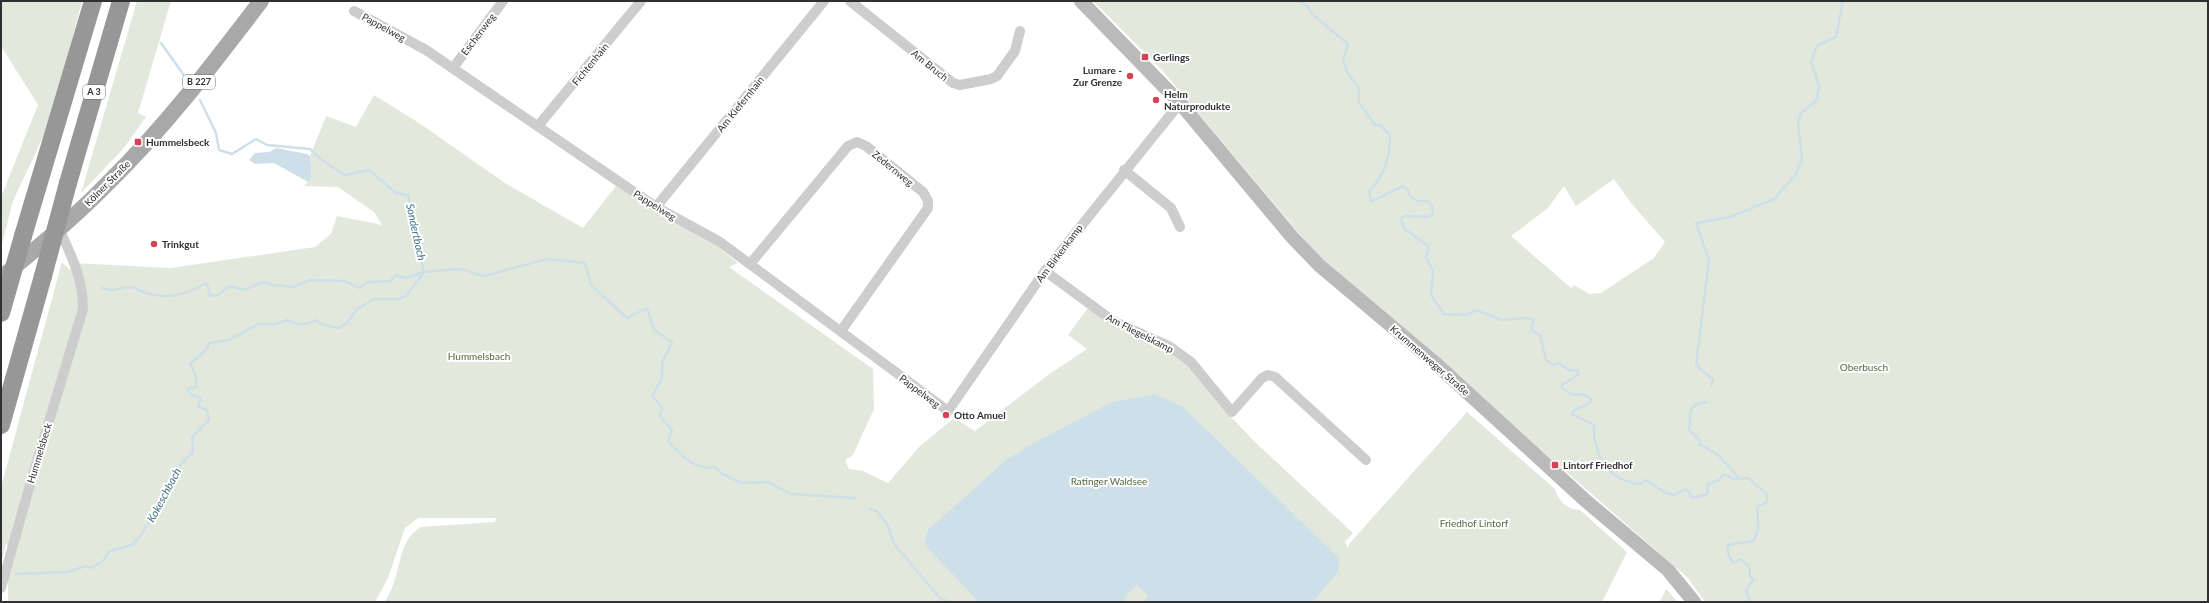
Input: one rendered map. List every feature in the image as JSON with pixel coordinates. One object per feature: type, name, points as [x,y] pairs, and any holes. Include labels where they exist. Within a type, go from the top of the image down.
[{"type":"highway","name":"A 3","points":[[1,313],[93,1]]},
{"type":"highway","name":"A 3","points":[[1,425],[68,183],[121,1]]},
{"type":"main road","name":"Kölner Straße","points":[[1,278],[59,229],[108,184],[189,95],[261,1]]},
{"type":"main road","name":"Krummenweger Straße","points":[[1081,1],[1180,103],[1292,237],[1320,266],[1434,362],[1586,501],[1668,570],[1694,602]]},
{"type":"street","name":"Eschenweg","points":[[453,68],[503,1]]},
{"type":"street","name":"Fichtenhain","points":[[538,126],[641,1]]},
{"type":"street","name":"Am Kiefernhain","points":[[656,208],[824,1]]},
{"type":"street","name":"Am Bruch","points":[[850,1],[953,83],[960,85],[997,76],[1015,50],[1020,31]]},
{"type":"street","name":"Pappelweg","points":[[354,11],[426,50],[656,208],[720,242],[948,411]]},
{"type":"street","name":"Am Birkenkamp","points":[[948,411],[1045,271],[1124,170],[1180,103]]},
{"type":"street","name":"Zedernweg","points":[[750,264],[848,146],[857,142],[866,146],[923,192],[928,201],[928,208],[841,331]]},
{"type":"street","points":[[1124,170],[1172,208],[1180,227]]},
{"type":"street","name":"Hummelsbeck","points":[[1,588],[28,488],[83,309],[83,290],[79,274],[59,229]]},
{"type":"street","name":"Am Fliegelskamp","points":[[1045,271],[1113,321],[1169,346],[1191,362],[1232,412],[1262,378],[1268,375],[1275,377],[1366,460]]},
{"type":"green space","points":[[1,1],[82,1],[50,122],[13,201],[1,248],[1,197],[38,105],[1,46]]},
{"type":"green space","points":[[137,1],[171,1],[138,113],[146,117],[123,149],[81,193]]},
{"type":"green space","name":"Oberbusch","points":[[1093,1],[2208,1],[2208,602],[1705,602],[1688,578],[1330,266],[1302,237],[1162,70]],"holes":[[[1614,179],[1631,203],[1665,242],[1654,258],[1601,293],[1589,294],[1574,285],[1571,288],[1511,236],[1548,208],[1564,186],[1576,206]]]},
{"type":"green space","name":"Friedhof Lintorf","points":[[374,95],[419,123],[505,183],[583,228],[616,186],[656,213],[718,247],[738,263],[729,267],[873,369],[874,409],[853,455],[845,460],[849,469],[863,471],[888,483],[919,447],[954,418],[975,431],[1048,375],[1087,349],[1068,335],[1088,308],[1166,348],[1189,364],[1230,416],[1256,443],[1353,533],[1345,542],[1348,548],[1349,544],[1467,412],[1555,489],[1558,497],[1564,504],[1576,510],[1580,510],[1627,552],[1602,602],[385,602],[396,577],[405,545],[414,532],[421,527],[495,522],[496,518],[418,518],[405,528],[388,578],[375,602],[8,602],[8,580],[15,557],[6,543],[1,563],[1,487],[62,262],[70,270],[71,263],[171,268],[315,247],[331,234],[337,216],[382,225],[374,212],[338,187],[304,186],[312,177],[310,156],[326,116],[356,127]]},
{"type":"green space","points":[[1666,589],[1678,602],[1660,602]]},
{"type":"shaded area","points":[[276,148],[307,154],[310,156],[312,177],[308,182],[274,163],[255,164],[249,160],[255,153],[269,152]]},
{"type":"shaded area","name":"Ratinger Waldsee","points":[[1155,394],[1183,407],[1340,559],[1338,572],[1313,602],[1143,602],[1148,595],[1137,585],[1127,595],[1124,602],[979,602],[924,544],[928,530],[1007,459],[1039,440],[1112,402]]},
{"type":"waterway","points":[[1299,1],[1307,6],[1313,15],[1348,44],[1343,61],[1348,74],[1359,88],[1359,103],[1375,125],[1380,125],[1390,135],[1386,165],[1379,179],[1369,191],[1371,200],[1372,201],[1403,186],[1408,190],[1409,195],[1413,199],[1428,201],[1432,206],[1433,214],[1428,217],[1404,216],[1401,220],[1404,228],[1429,247],[1426,257],[1433,271],[1431,295],[1444,314],[1466,315],[1477,310],[1501,320],[1529,318],[1534,321],[1531,328],[1540,335],[1546,360],[1553,365],[1559,363],[1569,370],[1578,371],[1578,375],[1562,385],[1562,388],[1573,395],[1583,394],[1591,399],[1591,402],[1573,411],[1572,414],[1594,425],[1596,447],[1600,456],[1605,465],[1620,478],[1629,482],[1640,484],[1646,480],[1665,493],[1674,495],[1686,489],[1693,498],[1708,494],[1707,485],[1719,480],[1724,474],[1733,479],[1748,478],[1767,494],[1767,502],[1757,507],[1758,530],[1753,541],[1728,545],[1728,555],[1730,559],[1734,563],[1740,559],[1749,567],[1750,576],[1753,579],[1746,590],[1750,602]]},
{"type":"waterway","points":[[1711,386],[1713,380],[1696,365],[1709,260],[1696,223],[1730,217],[1774,199],[1796,174],[1802,159],[1798,124],[1801,113],[1817,100],[1819,85],[1811,61],[1817,46],[1836,37],[1843,1]]},
{"type":"waterway","name":"Sondertbach","points":[[161,43],[188,81]]},
{"type":"waterway","name":"Kokeschbach","points":[[16,574],[67,572],[86,566],[91,568],[103,561],[110,551],[132,545],[142,534],[181,464],[193,452],[192,437],[209,420],[207,410],[198,407],[201,398],[192,395],[187,389],[196,387],[196,376],[190,364],[208,348],[209,343],[229,340],[258,324],[276,324],[287,320],[302,324],[316,320],[323,325],[339,328],[347,323],[357,309],[374,299],[398,299],[406,296],[424,272],[408,195],[396,193],[369,170],[345,175],[322,160],[310,149],[267,145],[256,139],[232,154],[219,150],[216,133],[200,100]]},
{"type":"waterway","name":"Hummelsbach","points":[[102,288],[114,290],[133,287],[145,293],[170,296],[191,291],[207,283],[210,296],[218,295],[230,286],[244,290],[263,282],[273,285],[293,287],[310,280],[345,281],[359,288],[368,282],[390,281],[396,275],[405,278],[424,272],[461,269],[484,276],[547,259],[585,263],[591,285],[627,318],[647,308],[654,330],[672,342],[662,363],[662,378],[652,396],[662,407],[660,417],[672,430],[668,441],[683,456],[695,464],[708,468],[715,467],[722,474],[742,483],[768,482],[791,494],[855,498]]},
{"type":"waterway","points":[[1706,402],[1697,404],[1691,409],[1689,430],[1699,439],[1700,444],[1718,455],[1738,477]]},
{"type":"waterway","name":"Hummelsbach","points":[[870,509],[877,511],[888,526],[894,544],[940,598],[949,602]]},
{"type":"place","name":"Gerlings","points":[[1145,57]]},
{"type":"place","name":"Lumare - Zur Grenze","points":[[1130,76]]},
{"type":"place","name":"Helm Naturprodukte","points":[[1156,100]]},
{"type":"place","name":"Hummelsbeck","points":[[138,142]]},
{"type":"place","name":"Trinkgut","points":[[154,244]]},
{"type":"place","name":"Otto Amuel","points":[[946,415]]},
{"type":"place","name":"Lintorf Friedhof","points":[[1555,465]]}]
